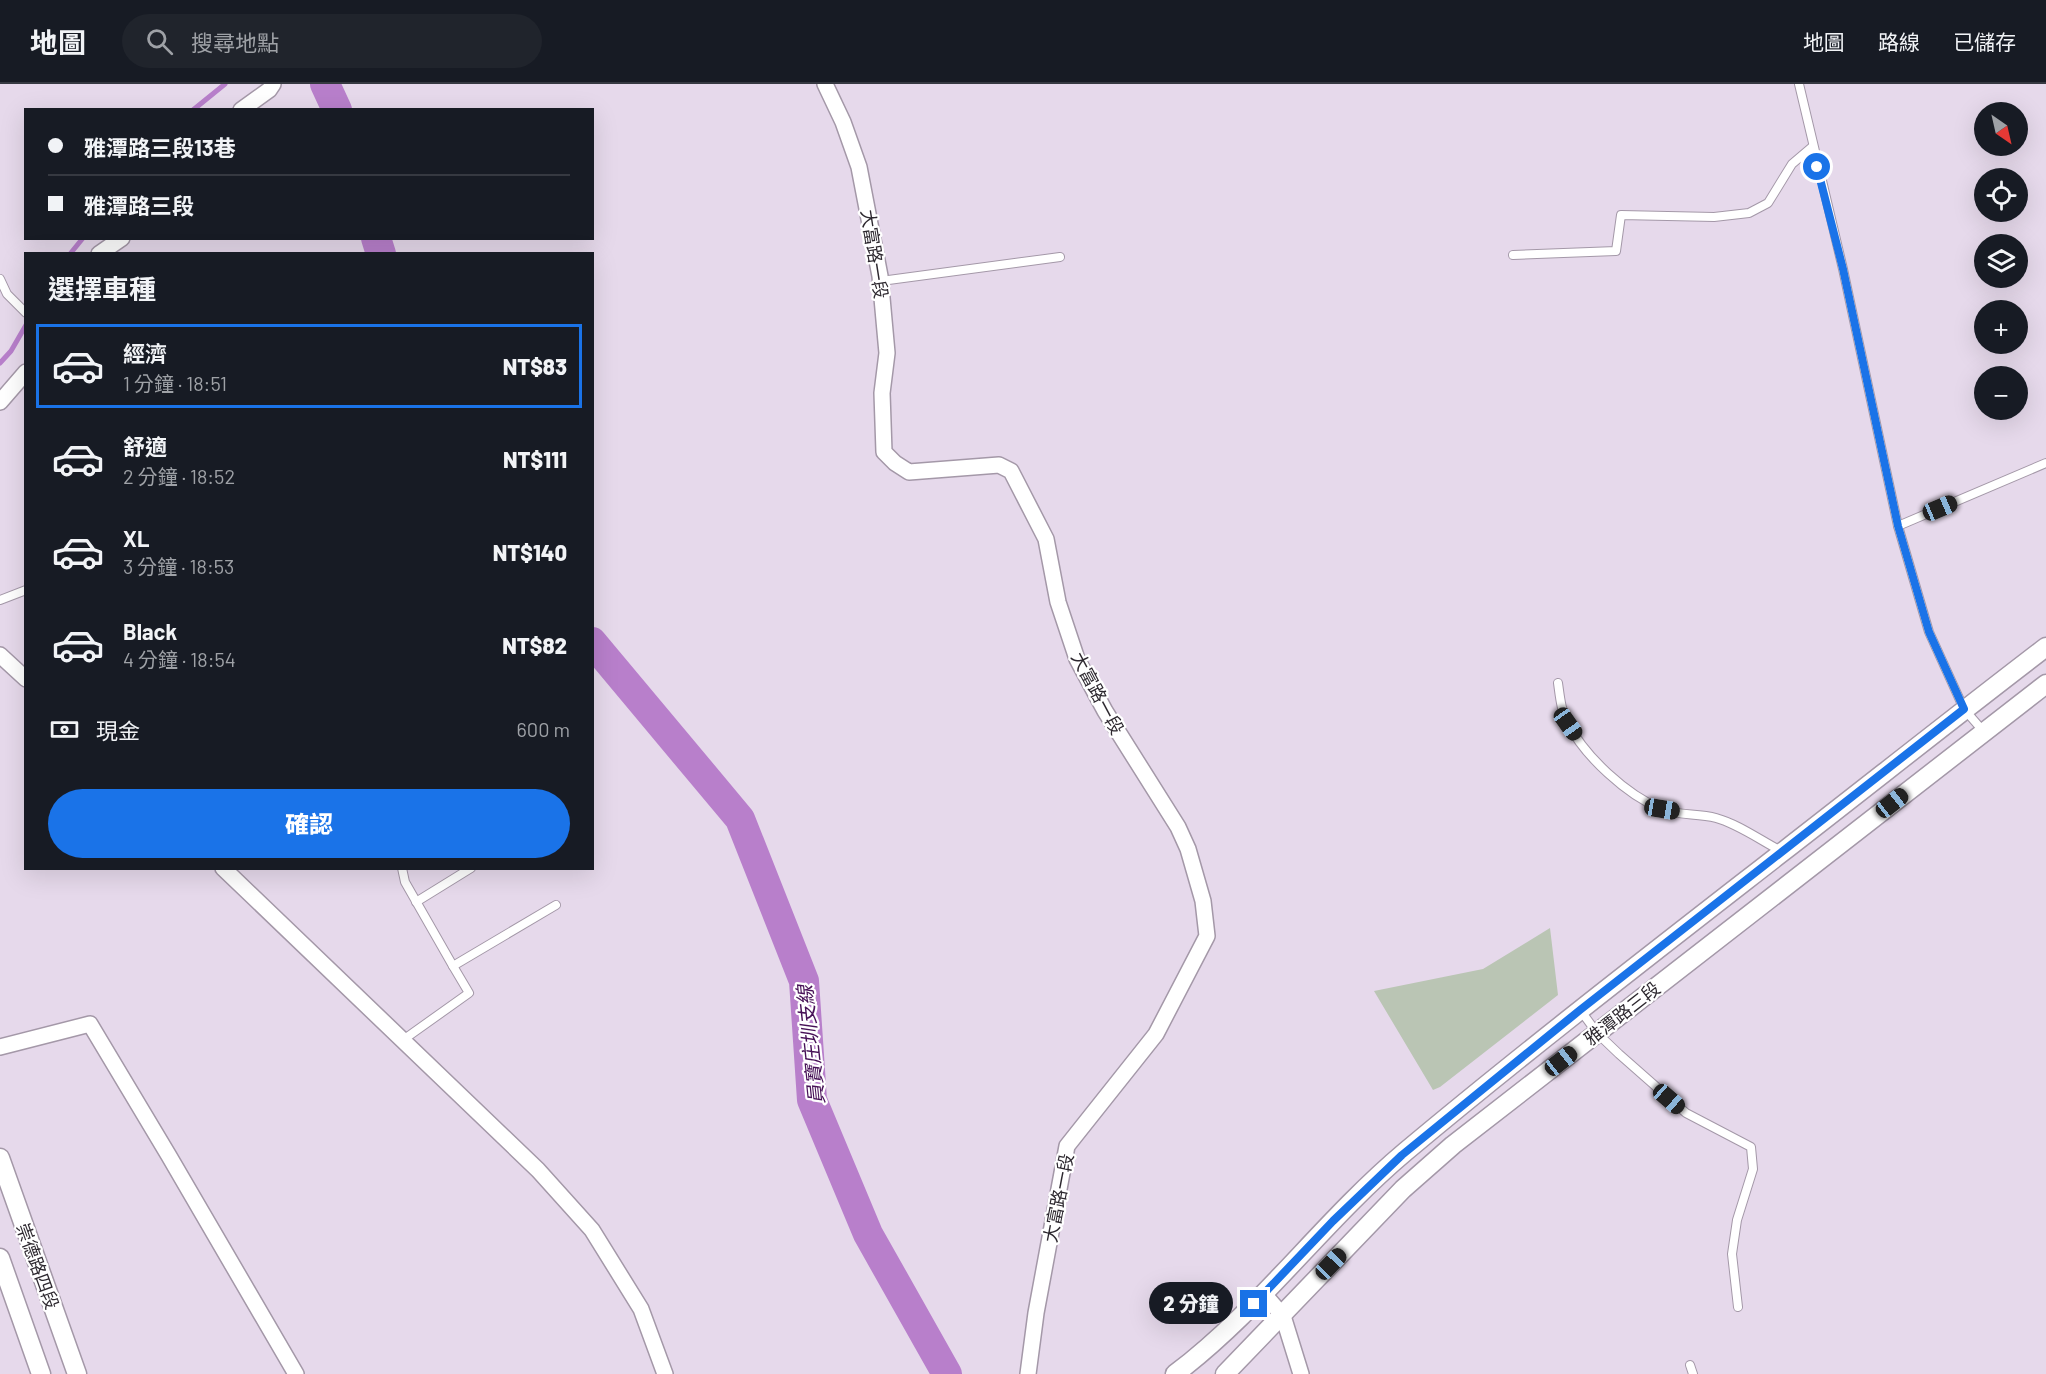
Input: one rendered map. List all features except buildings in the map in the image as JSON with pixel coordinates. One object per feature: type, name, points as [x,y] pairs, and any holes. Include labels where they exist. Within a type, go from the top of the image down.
[{"type":"street","points":[[244,108],[269,90],[273,84]]},
{"type":"street","name":"大富路一段","points":[[825,84],[843,122],[859,167],[881,281],[887,353],[882,393],[884,452],[909,472],[999,465],[1011,471],[1046,538],[1058,602],[1077,659],[1105,711],[1178,827],[1188,849],[1203,901],[1207,936],[1156,1034],[1067,1146],[1036,1313],[1028,1374]]},
{"type":"street","points":[[102,252],[119,240]]},
{"type":"street","points":[[0,402],[24,374]]},
{"type":"street","name":"雅潭路三段","points":[[1175,1374],[1198,1357],[1402,1155],[1580,1010],[2046,647]]},
{"type":"street","points":[[0,655],[24,677]]},
{"type":"street","name":"雅潭路三段","points":[[1225,1374],[1403,1190],[1453,1145],[2046,684]]},
{"type":"street","points":[[226,870],[538,1170],[592,1230],[640,1310],[665,1374]]},
{"type":"street","points":[[0,1047],[90,1024],[296,1374]]},
{"type":"street","name":"崇德路四段","points":[[0,1158],[77,1374]]},
{"type":"street","name":"崇德路四段","points":[[0,1258],[41,1374]]},
{"type":"street","points":[[1263,1293],[1283,1316],[1301,1374]]},
{"type":"lane","points":[[1799,84],[1812,147],[1843,269],[1898,526],[1929,632],[1964,709],[1984,732]]},
{"type":"lane","points":[[1513,255],[1616,250],[1622,214],[1714,217],[1749,213],[1768,203],[1792,164],[1812,147]]},
{"type":"lane","points":[[881,281],[1060,257]]},
{"type":"lane","points":[[0,279],[7,294],[24,311]]},
{"type":"lane","points":[[1898,526],[2046,463]]},
{"type":"lane","points":[[0,600],[24,591]]},
{"type":"lane","points":[[1558,683],[1561,704],[1568,724],[1607,773],[1662,809],[1716,818],[1744,830],[1782,852]]},
{"type":"lane","points":[[402,870],[405,882],[469,993],[403,1040]]},
{"type":"lane","points":[[416,902],[468,870]]},
{"type":"lane","points":[[453,966],[556,904]]},
{"type":"lane","points":[[1580,1010],[1597,1033],[1686,1113],[1751,1147],[1753,1169],[1737,1220],[1732,1254],[1738,1307]]},
{"type":"lane","points":[[1690,1365],[1693,1374]]},
{"type":"waterway","points":[[195,108],[225,84]]},
{"type":"waterway","name":"員寶庄圳支線","points":[[325,84],[336,108]]},
{"type":"waterway","points":[[72,252],[81,240]]},
{"type":"waterway","name":"員寶庄圳支線","points":[[377,240],[380,252]]},
{"type":"waterway","points":[[0,363],[11,351],[24,328]]},
{"type":"waterway","name":"員寶庄圳支線","points":[[594,644],[740,819],[804,981],[812,1100],[868,1234],[947,1374]]},
{"type":"route","points":[[1254,1304],[1333,1221],[1402,1155],[1580,1010],[1964,709],[1929,632],[1898,526],[1843,269],[1817,167]]}]
